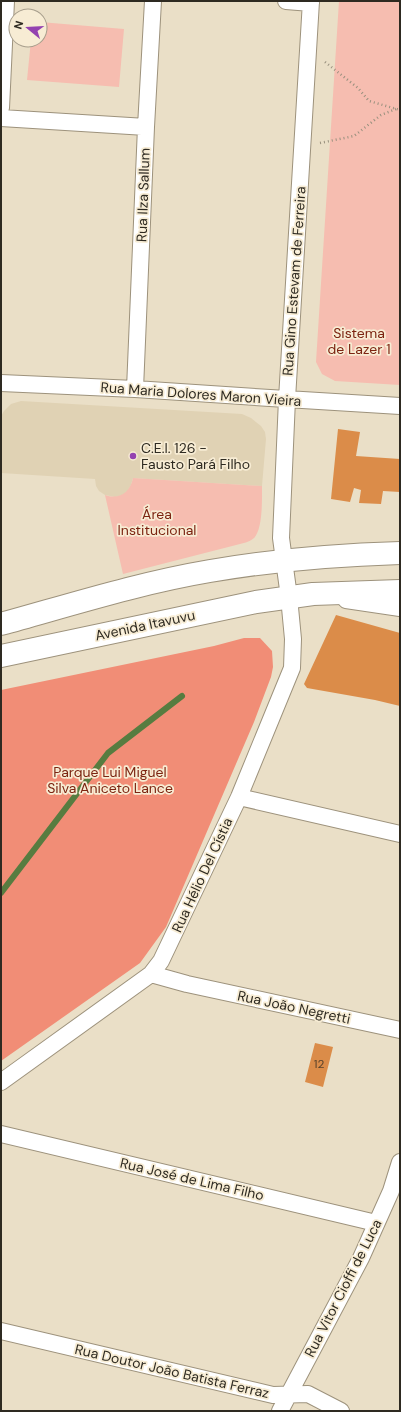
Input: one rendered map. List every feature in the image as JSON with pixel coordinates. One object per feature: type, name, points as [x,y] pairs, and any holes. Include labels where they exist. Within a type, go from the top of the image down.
[{"type":"main road","points":[[1,624],[144,586],[210,571],[332,556],[400,554]]},
{"type":"main road","name":"Avenida Itavuvu","points":[[1,656],[186,616],[289,597],[313,594],[400,591]]},
{"type":"street","points":[[1,108],[6,1]]},
{"type":"street","name":"Rua Ilza Sallum","points":[[135,389],[153,1]]},
{"type":"street","points":[[286,1],[311,2]]},
{"type":"street","name":"Rua Gino Estevam de Ferreira","points":[[284,561],[281,538],[287,399],[311,2]]},
{"type":"street","points":[[1,118],[146,127]]},
{"type":"street","name":"Rua Maria Dolores Maron Vieira","points":[[1,383],[135,389],[400,406]]},
{"type":"street","points":[[284,561],[289,597]]},
{"type":"street","points":[[313,594],[400,608]]},
{"type":"street","name":"Rua Hélio Del Cístia","points":[[1,1082],[151,974],[161,961],[239,797],[292,668],[293,639],[289,597]]},
{"type":"street","points":[[239,797],[400,834]]},
{"type":"street","name":"Rua João Negretti","points":[[161,961],[187,984]]},
{"type":"street","name":"Rua João Negretti","points":[[151,974],[187,984],[400,1030]]},
{"type":"street","name":"Rua José de Lima Filho","points":[[3,1133],[376,1223]]},
{"type":"street","name":"Rua Vitor Cioffi de Luca","points":[[280,1411],[361,1258],[391,1191],[400,1162]]},
{"type":"street","name":"Rua Doutor João Batista Ferraz","points":[[1,1331],[274,1395],[308,1394],[341,1411]]},
{"type":"path","points":[[308,50],[358,88],[369,101],[398,109]]},
{"type":"path","points":[[303,144],[321,143],[354,136],[381,114],[398,109]]},
{"type":"shaded area","name":"C.E.I. 126 - Fausto Pará Filho","points":[[21,401],[242,414],[251,418],[261,426],[265,432],[266,439],[262,486],[133,478],[127,492],[121,496],[115,497],[105,495],[99,491],[96,486],[95,479],[1,473],[1,416],[11,404]]},
{"type":"green space","name":"Sistema de Lazer 1","points":[[339,1],[400,1],[400,385],[335,381],[322,374],[316,362]]},
{"type":"green space","points":[[48,23],[124,29],[119,87],[27,80],[30,48],[48,48]]},
{"type":"green space","name":"Área Institucional","points":[[133,478],[262,486],[261,513],[257,534],[253,539],[244,543],[123,574],[105,495],[115,497],[123,494],[129,488]]},
{"type":"green space","name":"Parque Lui Miguel Silva Aniceto Lance","points":[[244,638],[260,638],[272,651],[273,667],[271,677],[254,722],[166,927],[140,963],[1,1061],[1,690],[214,646]]},
{"type":"building","points":[[338,429],[360,432],[356,456],[400,459],[400,492],[383,491],[381,504],[359,503],[361,490],[354,488],[350,502],[331,499]]},
{"type":"building","points":[[336,615],[400,633],[400,706],[307,688],[304,684]]},
{"type":"building","points":[[315,1043],[333,1047],[323,1087],[305,1082]]},
{"type":"waterway","points":[[1,893],[108,753],[182,696]]},
{"type":"place","name":"C.E.I. 126 - Fausto Pará Filho","points":[[133,456]]}]
